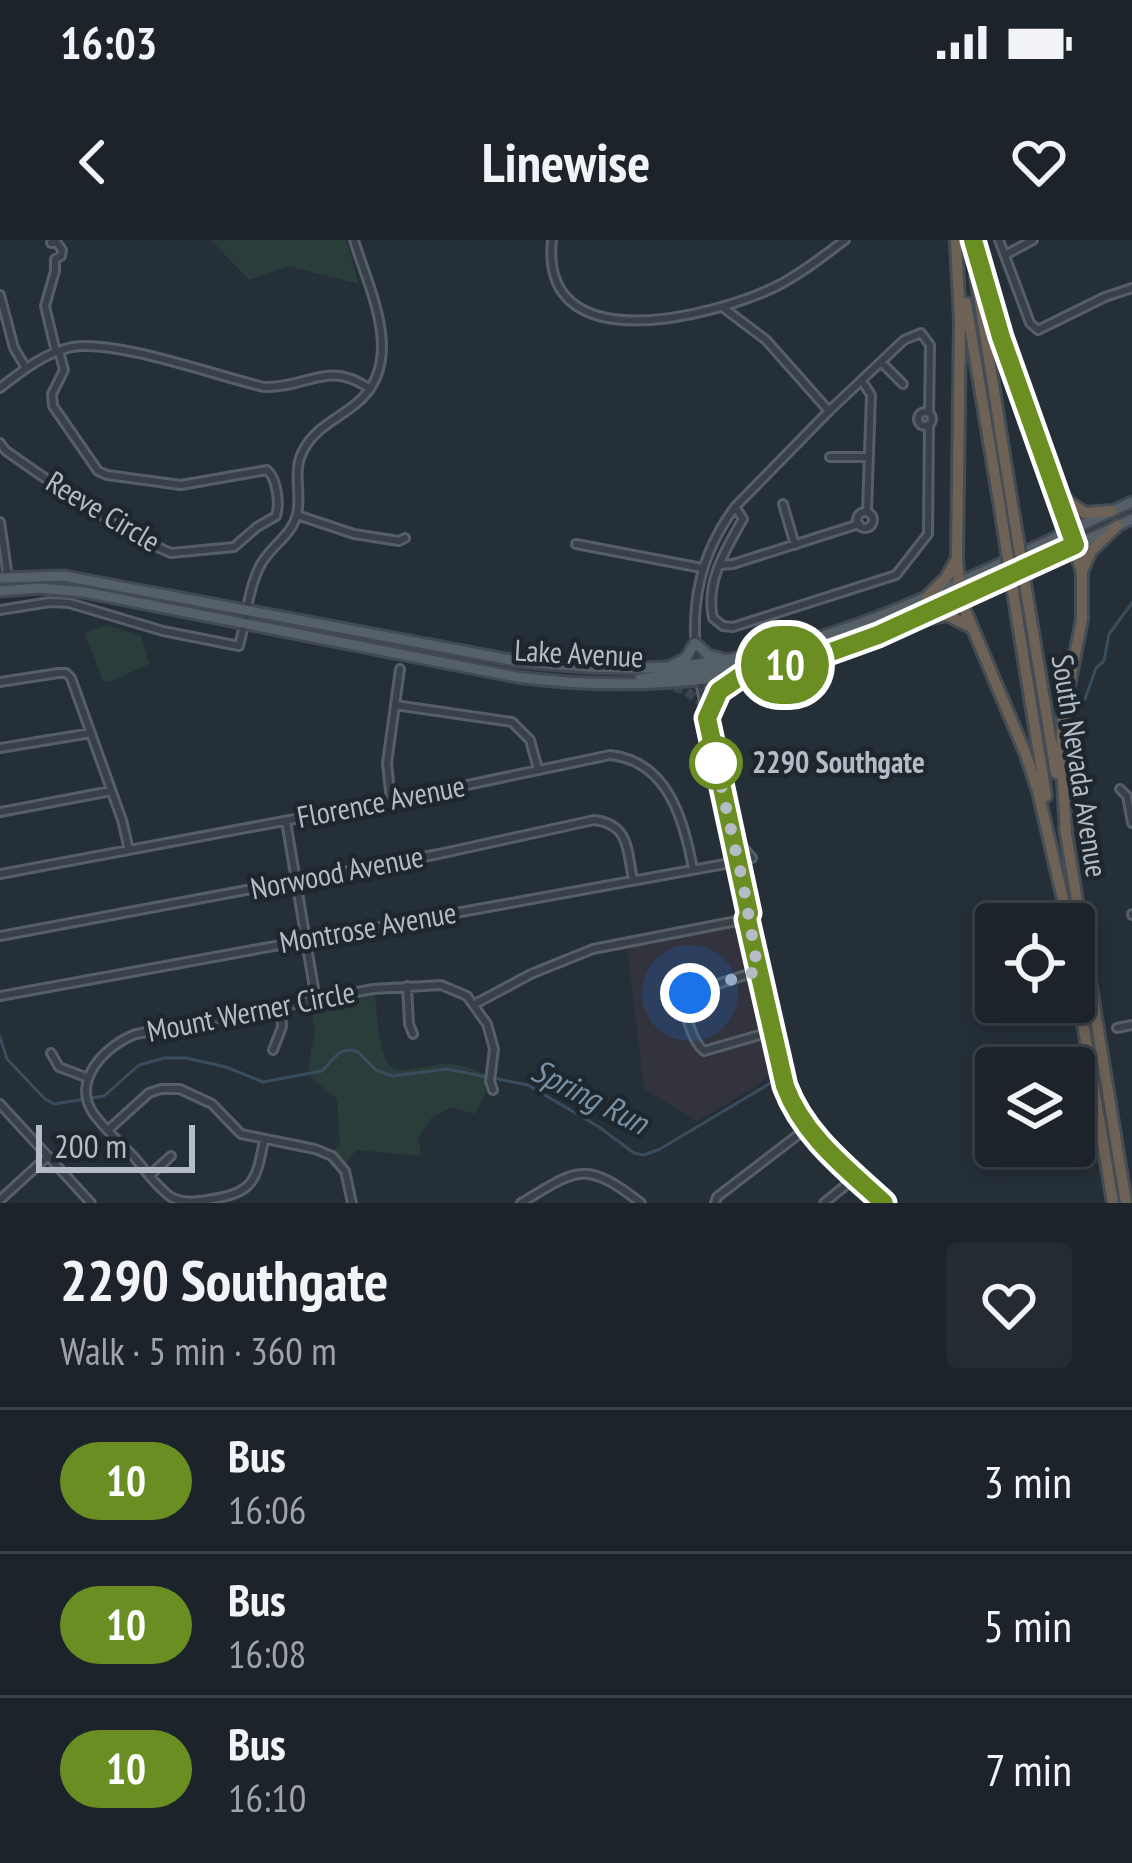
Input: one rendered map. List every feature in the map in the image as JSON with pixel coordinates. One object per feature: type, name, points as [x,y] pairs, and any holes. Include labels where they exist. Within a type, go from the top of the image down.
[{"type":"highway","points":[[972,240],[1082,573],[1082,619],[1063,717],[1066,832]]},
{"type":"highway","points":[[972,240],[1024,621]]},
{"type":"highway","points":[[955,241],[1006,506]]},
{"type":"highway","points":[[955,241],[960,320],[960,598],[1032,772],[1064,903]]},
{"type":"highway","points":[[1059,495],[1085,513],[1111,511]]},
{"type":"highway","points":[[1082,573],[1091,551],[1117,526]]},
{"type":"highway","points":[[927,596],[957,559]]},
{"type":"highway","points":[[912,621],[947,615],[973,628]]},
{"type":"highway","name":"South Nevada Avenue","points":[[1024,621],[1066,832],[1126,1203]]},
{"type":"highway","name":"South Nevada Avenue","points":[[1024,621],[1064,903]]},
{"type":"highway","points":[[1083,1023],[1113,1203]]},
{"type":"main road","name":"Lake Avenue","points":[[0,591],[61,589],[517,677],[624,683],[699,672],[733,658],[850,628],[1132,502]]},
{"type":"main road","name":"Lake Avenue","points":[[4,578],[64,576],[516,662],[745,673],[817,657],[912,621],[1132,519]]},
{"type":"main road","points":[[668,667],[686,658],[695,643],[714,657],[733,658]]},
{"type":"main road","points":[[699,672],[755,663],[797,644]]},
{"type":"main road","points":[[707,718],[719,691],[745,673]]},
{"type":"street","points":[[0,610],[69,603],[164,631],[239,646],[261,563],[297,515],[298,464],[305,446],[326,424],[354,406],[381,367],[383,339],[354,240]]},
{"type":"street","points":[[552,240],[550,266],[557,286],[571,301],[594,314],[657,320],[724,307],[787,281],[845,240]]},
{"type":"street","points":[[1000,240],[1030,322],[1038,330],[1132,288]]},
{"type":"street","points":[[1005,255],[1033,240]]},
{"type":"street","points":[[57,242],[62,253],[45,306],[58,351]]},
{"type":"street","points":[[0,295],[10,344],[24,364]]},
{"type":"street","points":[[724,307],[766,340],[829,411]]},
{"type":"street","points":[[735,507],[742,519],[719,565],[710,607],[715,622],[723,626],[734,627],[896,575],[928,534],[929,424],[919,419],[922,412],[929,413],[930,345],[922,333],[904,340],[735,507],[714,538],[694,608],[707,718],[785,1086],[807,1128],[884,1203]]},
{"type":"street","points":[[0,388],[24,364],[83,346],[264,387],[343,374],[370,389]]},
{"type":"street","name":"Reeve Circle","points":[[0,443],[111,522],[172,553],[235,547],[276,515],[273,476],[264,469],[182,484],[98,471],[51,401],[64,374],[58,351]]},
{"type":"street","points":[[881,362],[903,384]]},
{"type":"street","points":[[719,565],[859,524],[858,517],[867,512],[871,395],[862,381]]},
{"type":"street","points":[[830,457],[869,457]]},
{"type":"street","points":[[917,497],[928,496]]},
{"type":"street","points":[[783,504],[794,545]]},
{"type":"street","points":[[297,515],[354,533],[398,541],[405,538]]},
{"type":"street","points":[[0,522],[4,578]]},
{"type":"street","points":[[576,544],[702,568]]},
{"type":"street","points":[[846,577],[850,590]]},
{"type":"street","points":[[775,603],[778,613]]},
{"type":"street","points":[[391,801],[387,763],[400,669]]},
{"type":"street","points":[[0,682],[66,674],[71,678],[122,820],[128,850]]},
{"type":"street","points":[[395,705],[512,722],[530,740],[538,769]]},
{"type":"street","points":[[0,748],[91,733]]},
{"type":"street","name":"Florence Avenue","points":[[0,874],[391,801],[603,755],[644,765],[660,779],[687,838],[693,869]]},
{"type":"street","points":[[1120,789],[1127,796],[1132,823]]},
{"type":"street","points":[[0,812],[111,791]]},
{"type":"street","points":[[727,811],[741,845],[752,858]]},
{"type":"street","name":"Norwood Avenue","points":[[0,935],[439,854],[594,820],[612,824],[621,832],[633,880]]},
{"type":"street","points":[[286,821],[316,1000]]},
{"type":"street","name":"Montrose Avenue","points":[[0,996],[736,862]]},
{"type":"street","points":[[491,1081],[493,1041],[475,1004],[593,949],[747,919]]},
{"type":"street","points":[[758,971],[690,993],[684,1006],[704,1051],[772,1031]]},
{"type":"street","name":"Mount Werner Circle","points":[[88,1078],[111,1042],[136,1034],[407,986],[451,983],[475,1004]]},
{"type":"street","points":[[407,986],[413,1034]]},
{"type":"street","points":[[272,1050],[282,1028],[281,1007]]},
{"type":"street","points":[[1117,1028],[1132,1025]]},
{"type":"street","points":[[51,1053],[63,1070],[88,1078],[87,1099],[94,1115],[178,1202],[232,1196],[250,1188],[264,1139]]},
{"type":"street","points":[[108,1130],[161,1089],[188,1091],[224,1107],[236,1131],[332,1156],[345,1172],[352,1203]]},
{"type":"street","points":[[0,1104],[4,1115],[90,1203]]},
{"type":"street","points":[[715,1203],[807,1128]]},
{"type":"street","points":[[0,1200],[48,1156]]},
{"type":"street","points":[[150,1175],[171,1156]]},
{"type":"street","points":[[520,1203],[583,1172],[605,1177],[640,1203]]},
{"type":"street","points":[[824,1203],[856,1177]]},
{"type":"shaded area","points":[[737,926],[745,931],[776,1071],[697,1121],[644,1089],[627,946]]},
{"type":"green space","points":[[211,240],[346,240],[359,284],[288,266],[249,280]]},
{"type":"green space","points":[[106,625],[141,636],[149,664],[103,681],[85,633]]},
{"type":"green space","points":[[375,995],[381,1045],[393,1068],[443,1064],[468,1068],[486,1075],[485,1095],[474,1114],[453,1107],[432,1117],[418,1138],[421,1156],[356,1150],[346,1164],[334,1151],[340,1141],[337,1099],[310,1077],[308,1069],[315,1030],[311,1008]]},
{"type":"waterway","name":"Spring Run","points":[[1079,704],[1104,661],[1109,634],[1132,603]]},
{"type":"waterway","name":"Spring Run","points":[[0,1037],[7,1059],[54,1104],[104,1096],[139,1065],[164,1058],[226,1067],[263,1082],[322,1071],[337,1055],[352,1050],[376,1070],[392,1076],[447,1069],[528,1085],[644,1155],[774,1081]]},
{"type":"tunnel","points":[[661,684],[685,690],[704,705]]},
{"type":"bus line","name":"10","points":[[884,1203],[807,1128],[785,1086],[707,718],[719,691],[745,673],[817,657],[878,635],[1075,545],[1001,337],[973,240]]},
{"type":"place","name":"2290 Southgate","points":[[716,763]]},
{"type":"route","points":[[690,993],[758,971],[716,763]]}]
